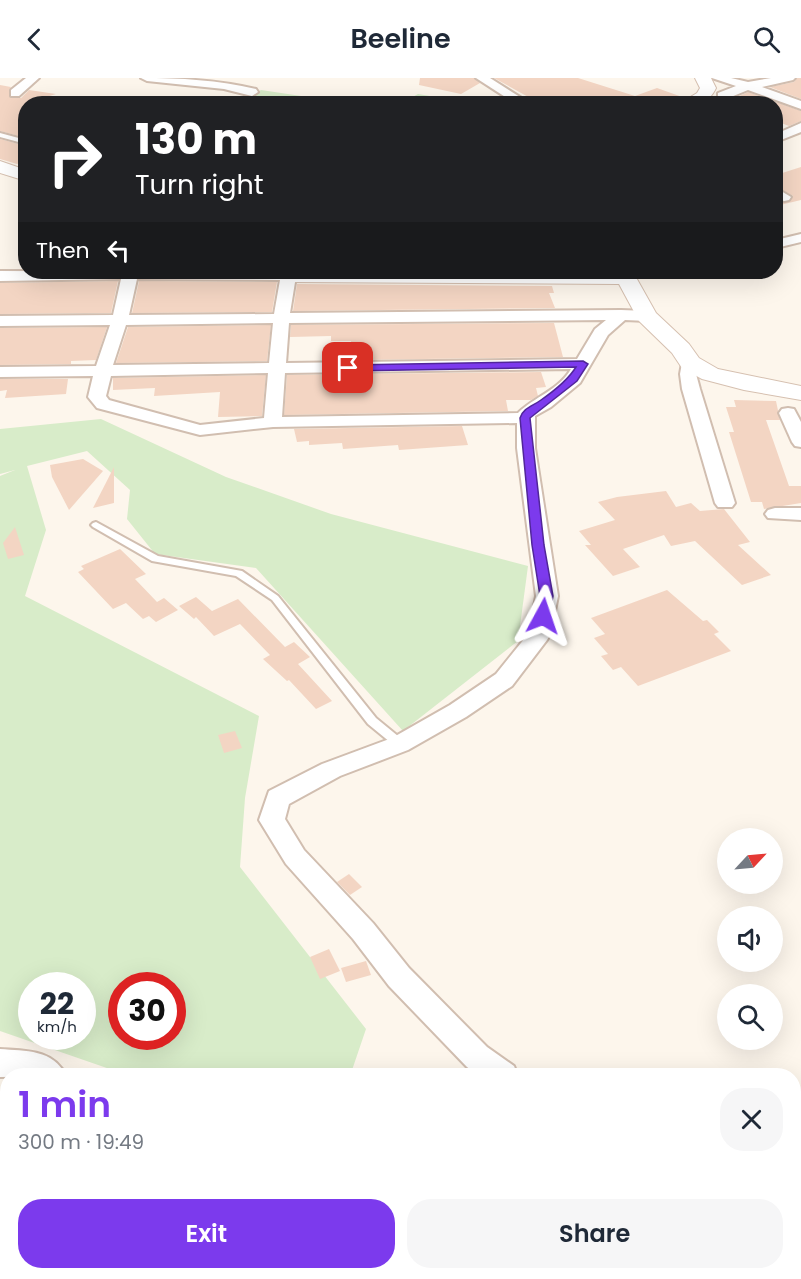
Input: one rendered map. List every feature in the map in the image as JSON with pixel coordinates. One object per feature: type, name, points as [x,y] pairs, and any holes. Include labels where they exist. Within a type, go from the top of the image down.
[{"type":"main road","points":[[704,78],[708,88],[704,96]]},
{"type":"main road","points":[[0,167],[18,173]]},
{"type":"main road","points":[[0,172],[18,178]]},
{"type":"main road","points":[[627,279],[647,316],[681,349],[690,363],[710,374],[744,383],[801,393]]},
{"type":"street","points":[[15,93],[33,78]]},
{"type":"street","points":[[147,78],[224,86],[252,92]]},
{"type":"street","points":[[718,78],[780,96],[801,92]]},
{"type":"street","points":[[704,96],[722,96],[774,79],[789,78]]},
{"type":"street","points":[[489,79],[513,96]]},
{"type":"street","points":[[783,97],[801,105]]},
{"type":"street","points":[[784,120],[801,127]]},
{"type":"street","points":[[783,135],[801,127]]},
{"type":"street","points":[[783,141],[791,144]]},
{"type":"street","points":[[783,242],[801,238]]},
{"type":"street","points":[[0,276],[18,276]]},
{"type":"street","points":[[129,279],[120,321],[102,370],[96,397],[103,404],[200,430],[273,422],[525,418]]},
{"type":"street","points":[[273,422],[284,279]]},
{"type":"street","points":[[492,1068],[477,1057],[399,977],[363,931],[295,857],[272,820],[278,798],[331,770],[400,744],[458,711],[504,680],[538,635],[547,596],[538,545],[526,414],[545,403],[574,379],[601,332],[621,315]]},
{"type":"street","points":[[0,321],[281,317],[647,316]]},
{"type":"street","points":[[690,363],[688,374],[691,389],[725,503]]},
{"type":"street","points":[[0,372],[583,364]]},
{"type":"street","points":[[788,413],[801,442]]},
{"type":"street","points":[[775,514],[801,514]]},
{"type":"street","points":[[0,1063],[35,1065],[39,1068]]},
{"type":"lane","points":[[0,135],[18,140]]},
{"type":"lane","points":[[96,525],[155,559],[239,573],[275,598],[372,721],[400,744]]},
{"type":"green space","points":[[261,90],[301,96],[251,96]]},
{"type":"green space","points":[[101,419],[226,477],[331,514],[528,566],[518,641],[403,731],[256,568],[155,554],[127,519],[130,490],[87,451],[27,466],[46,530],[25,596],[259,716],[245,798],[240,867],[366,1029],[353,1068],[107,1068],[55,1050],[96,1050],[96,972],[18,972],[18,1037],[0,1031],[0,476],[15,470],[0,474],[0,429]]},
{"type":"building","points":[[420,78],[474,78],[480,83],[461,94],[419,85]]},
{"type":"building","points":[[494,78],[578,78],[635,96],[527,96]]},
{"type":"building","points":[[797,78],[801,78],[801,99],[770,87],[794,82]]},
{"type":"building","points":[[0,85],[11,87],[9,90],[11,98],[18,98],[18,136],[0,131]]},
{"type":"building","points":[[657,88],[679,96],[635,96]]},
{"type":"building","points":[[29,90],[56,94],[49,96],[23,96]]},
{"type":"building","points":[[748,92],[759,96],[739,96]]},
{"type":"building","points":[[783,105],[801,111],[801,121],[789,126],[783,124]]},
{"type":"building","points":[[0,139],[18,144],[18,164],[0,159]]},
{"type":"building","points":[[801,167],[801,200],[783,204],[783,201],[789,202],[793,196],[783,190],[783,173]]},
{"type":"building","points":[[118,281],[111,313],[0,314],[0,283]]},
{"type":"building","points":[[139,281],[277,282],[272,312],[132,313]]},
{"type":"building","points":[[297,284],[552,286],[554,293],[549,293],[555,308],[293,311]]},
{"type":"building","points":[[554,323],[563,357],[354,360],[351,341],[331,341],[331,336],[290,337],[291,325]]},
{"type":"building","points":[[271,325],[267,361],[116,363],[128,327]]},
{"type":"building","points":[[107,327],[96,360],[71,361],[71,364],[0,365],[0,328]]},
{"type":"building","points":[[541,372],[546,387],[536,388],[538,396],[531,400],[506,400],[508,411],[284,415],[287,375]]},
{"type":"building","points":[[266,375],[262,416],[218,417],[220,392],[154,396],[155,388],[113,390],[113,378]]},
{"type":"building","points":[[0,379],[68,379],[66,394],[5,398],[7,390],[0,391]]},
{"type":"building","points":[[734,400],[776,401],[780,420],[766,420],[789,486],[801,486],[801,503],[764,509],[762,502],[751,502],[729,432],[734,432],[726,407],[736,407]]},
{"type":"building","points":[[462,426],[468,445],[399,450],[398,445],[343,449],[342,443],[309,445],[309,441],[297,442],[294,429]]},
{"type":"building","points":[[83,459],[103,471],[69,510],[52,477],[50,465]]},
{"type":"building","points":[[114,467],[114,503],[93,508]]},
{"type":"building","points":[[666,491],[676,507],[691,503],[700,511],[724,509],[750,542],[738,545],[771,575],[742,585],[695,541],[671,546],[664,535],[623,549],[640,567],[613,576],[585,545],[591,545],[579,531],[615,520],[598,502],[617,497]]},
{"type":"building","points":[[15,527],[24,555],[8,559],[3,543]]},
{"type":"building","points":[[120,549],[146,574],[135,579],[157,602],[164,598],[178,610],[156,622],[149,616],[143,619],[126,603],[113,609],[78,572],[84,569],[81,566]]},
{"type":"building","points":[[667,590],[703,621],[707,620],[719,632],[714,634],[731,651],[638,686],[621,667],[613,670],[601,656],[608,654],[594,638],[605,634],[591,618]]},
{"type":"building","points":[[196,597],[212,611],[238,599],[285,647],[294,642],[310,657],[298,664],[332,701],[316,709],[289,680],[287,681],[263,659],[270,655],[240,624],[214,636],[196,617],[194,619],[179,606]]},
{"type":"building","points":[[235,731],[242,748],[224,753],[218,735]]},
{"type":"building","points":[[349,874],[362,887],[350,895],[337,882]]},
{"type":"building","points":[[329,949],[340,971],[320,979],[310,957]]},
{"type":"building","points":[[366,961],[371,975],[346,982],[341,968]]},
{"type":"route","points":[[348,368],[583,364],[574,379],[545,403],[526,414],[525,418],[526,448],[547,596],[543,616]]}]
